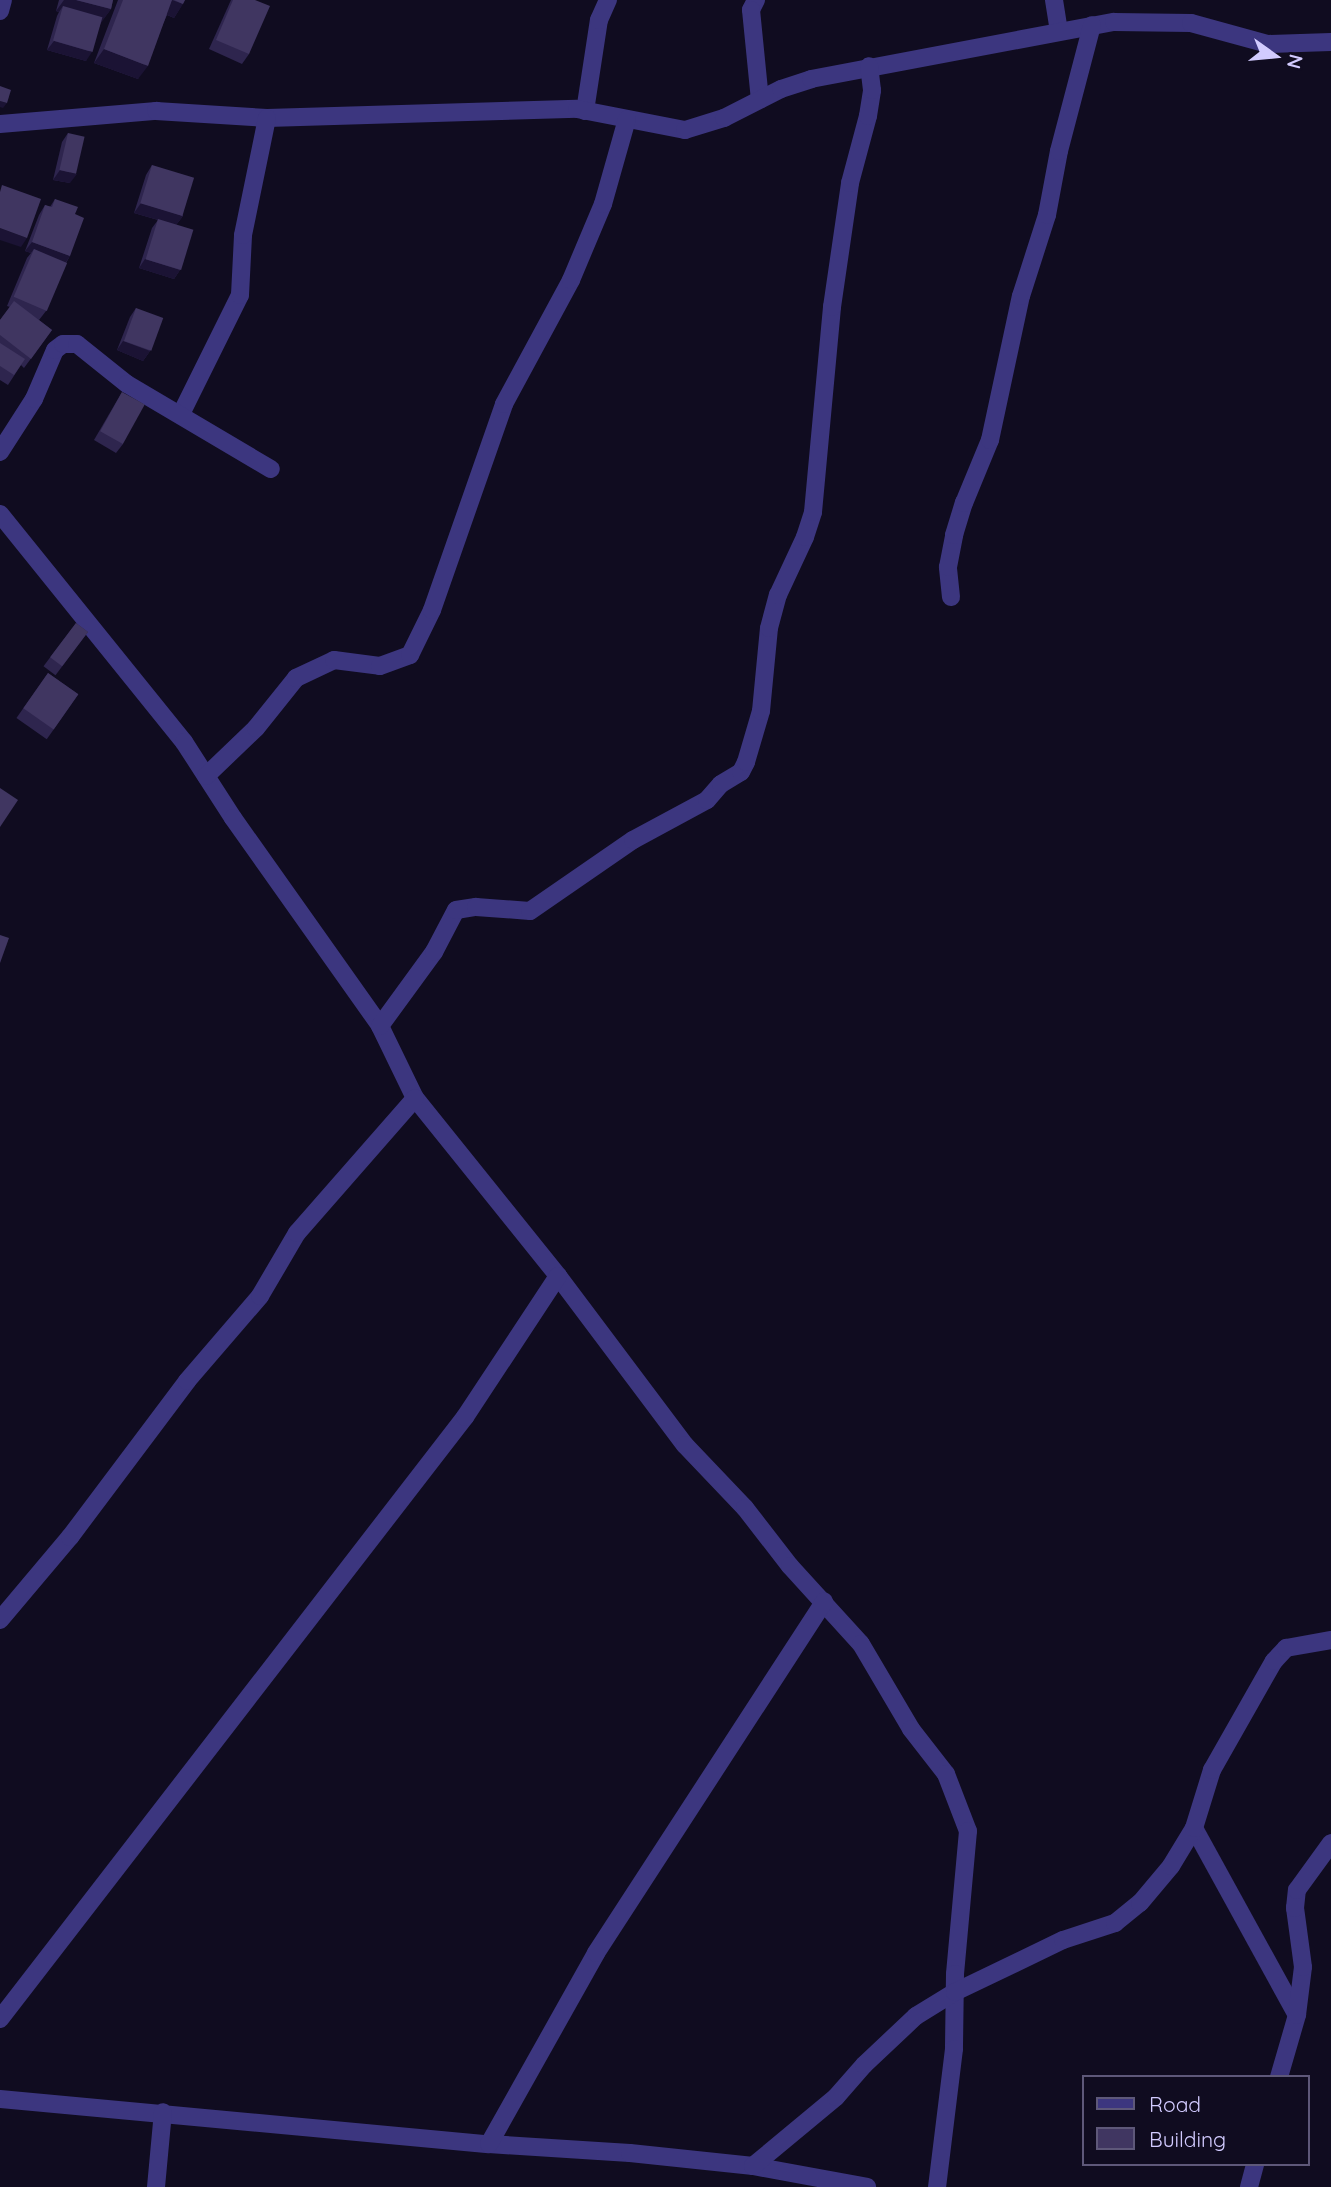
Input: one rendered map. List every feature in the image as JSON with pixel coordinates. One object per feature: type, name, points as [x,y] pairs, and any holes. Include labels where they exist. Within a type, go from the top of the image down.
[{"type":"street","points":[[0,11],[3,0]]},
{"type":"street","points":[[585,111],[599,20],[608,0]]},
{"type":"street","points":[[755,0],[751,10],[760,100]]},
{"type":"street","points":[[1054,0],[1059,31]]},
{"type":"street","points":[[0,124],[156,111],[267,118],[585,111],[685,130],[724,118],[811,79],[869,66],[1017,42],[1092,25],[1155,21],[1210,27],[1268,44],[1331,42]]},
{"type":"street","points":[[951,597],[948,567],[954,535],[990,440],[1020,296],[1047,215],[1059,151],[1092,25]]},
{"type":"street","points":[[380,1026],[434,952],[456,910],[476,907],[530,911],[633,839],[707,800],[721,784],[741,772],[761,711],[769,628],[778,595],[805,537],[813,512],[832,307],[850,183],[869,116],[872,90],[869,66]]},
{"type":"street","points":[[181,414],[240,295],[243,235],[267,118]]},
{"type":"street","points":[[206,775],[256,728],[296,678],[334,660],[380,666],[410,655],[432,610],[504,404],[571,280],[603,204],[627,119]]},
{"type":"street","points":[[0,452],[34,399],[55,350],[63,344],[77,344],[127,384],[271,469]]},
{"type":"street","points":[[0,514],[184,742],[380,1026],[415,1098],[558,1276],[685,1445],[745,1508],[790,1566],[860,1644],[911,1729],[946,1774],[968,1832],[955,1992],[954,2049],[937,2187]]},
{"type":"street","points":[[0,1620],[70,1537],[187,1381],[260,1296],[297,1233],[415,1098]]},
{"type":"street","points":[[0,2019],[465,1418],[558,1276]]},
{"type":"street","points":[[489,2144],[596,1953],[824,1602]]},
{"type":"street","points":[[753,2166],[836,2097],[864,2065],[916,2017],[955,1992],[1063,1940],[1115,1923],[1140,1903],[1171,1866],[1194,1828],[1212,1770],[1274,1661],[1286,1648],[1331,1640]]},
{"type":"street","points":[[1194,1828],[1297,2015]]},
{"type":"street","points":[[1280,2075],[1297,2015],[1303,1966],[1295,1908],[1297,1890],[1331,1843]]},
{"type":"street","points":[[0,2099],[489,2144],[630,2153],[753,2166],[867,2187]]},
{"type":"street","points":[[156,2187],[163,2112]]},
{"type":"street","points":[[1249,2187],[1254,2166]]},
{"type":"building","points":[[76,0],[113,0],[111,9]]},
{"type":"building","points":[[123,0],[172,0],[148,66],[104,49]]},
{"type":"building","points":[[233,0],[255,0],[270,6],[249,54],[216,40]]},
{"type":"building","points":[[63,6],[102,17],[92,52],[53,41]]},
{"type":"building","points":[[0,86],[11,90],[7,103],[0,101]]},
{"type":"building","points":[[68,133],[85,137],[76,174],[59,170]]},
{"type":"building","points":[[152,165],[194,178],[182,216],[140,203]]},
{"type":"building","points":[[2,185],[41,199],[27,238],[0,228]]},
{"type":"building","points":[[55,199],[78,207],[75,214],[84,218],[70,256],[32,242],[45,205],[52,207]]},
{"type":"building","points":[[158,219],[193,230],[181,270],[146,259]]},
{"type":"building","points":[[34,249],[67,263],[47,311],[14,297]]},
{"type":"building","points":[[14,301],[52,330],[31,359],[0,335],[0,320]]},
{"type":"building","points":[[136,308],[163,318],[151,351],[124,341]]},
{"type":"building","points":[[0,343],[25,359],[14,375],[0,366]]},
{"type":"building","points":[[122,392],[145,405],[123,444],[100,431]]},
{"type":"building","points":[[76,623],[88,632],[62,666],[50,657]]},
{"type":"building","points":[[48,673],[78,694],[54,729],[23,708]]},
{"type":"building","points":[[0,788],[18,800],[0,827]]},
{"type":"building","points":[[0,935],[9,938],[0,963]]}]
